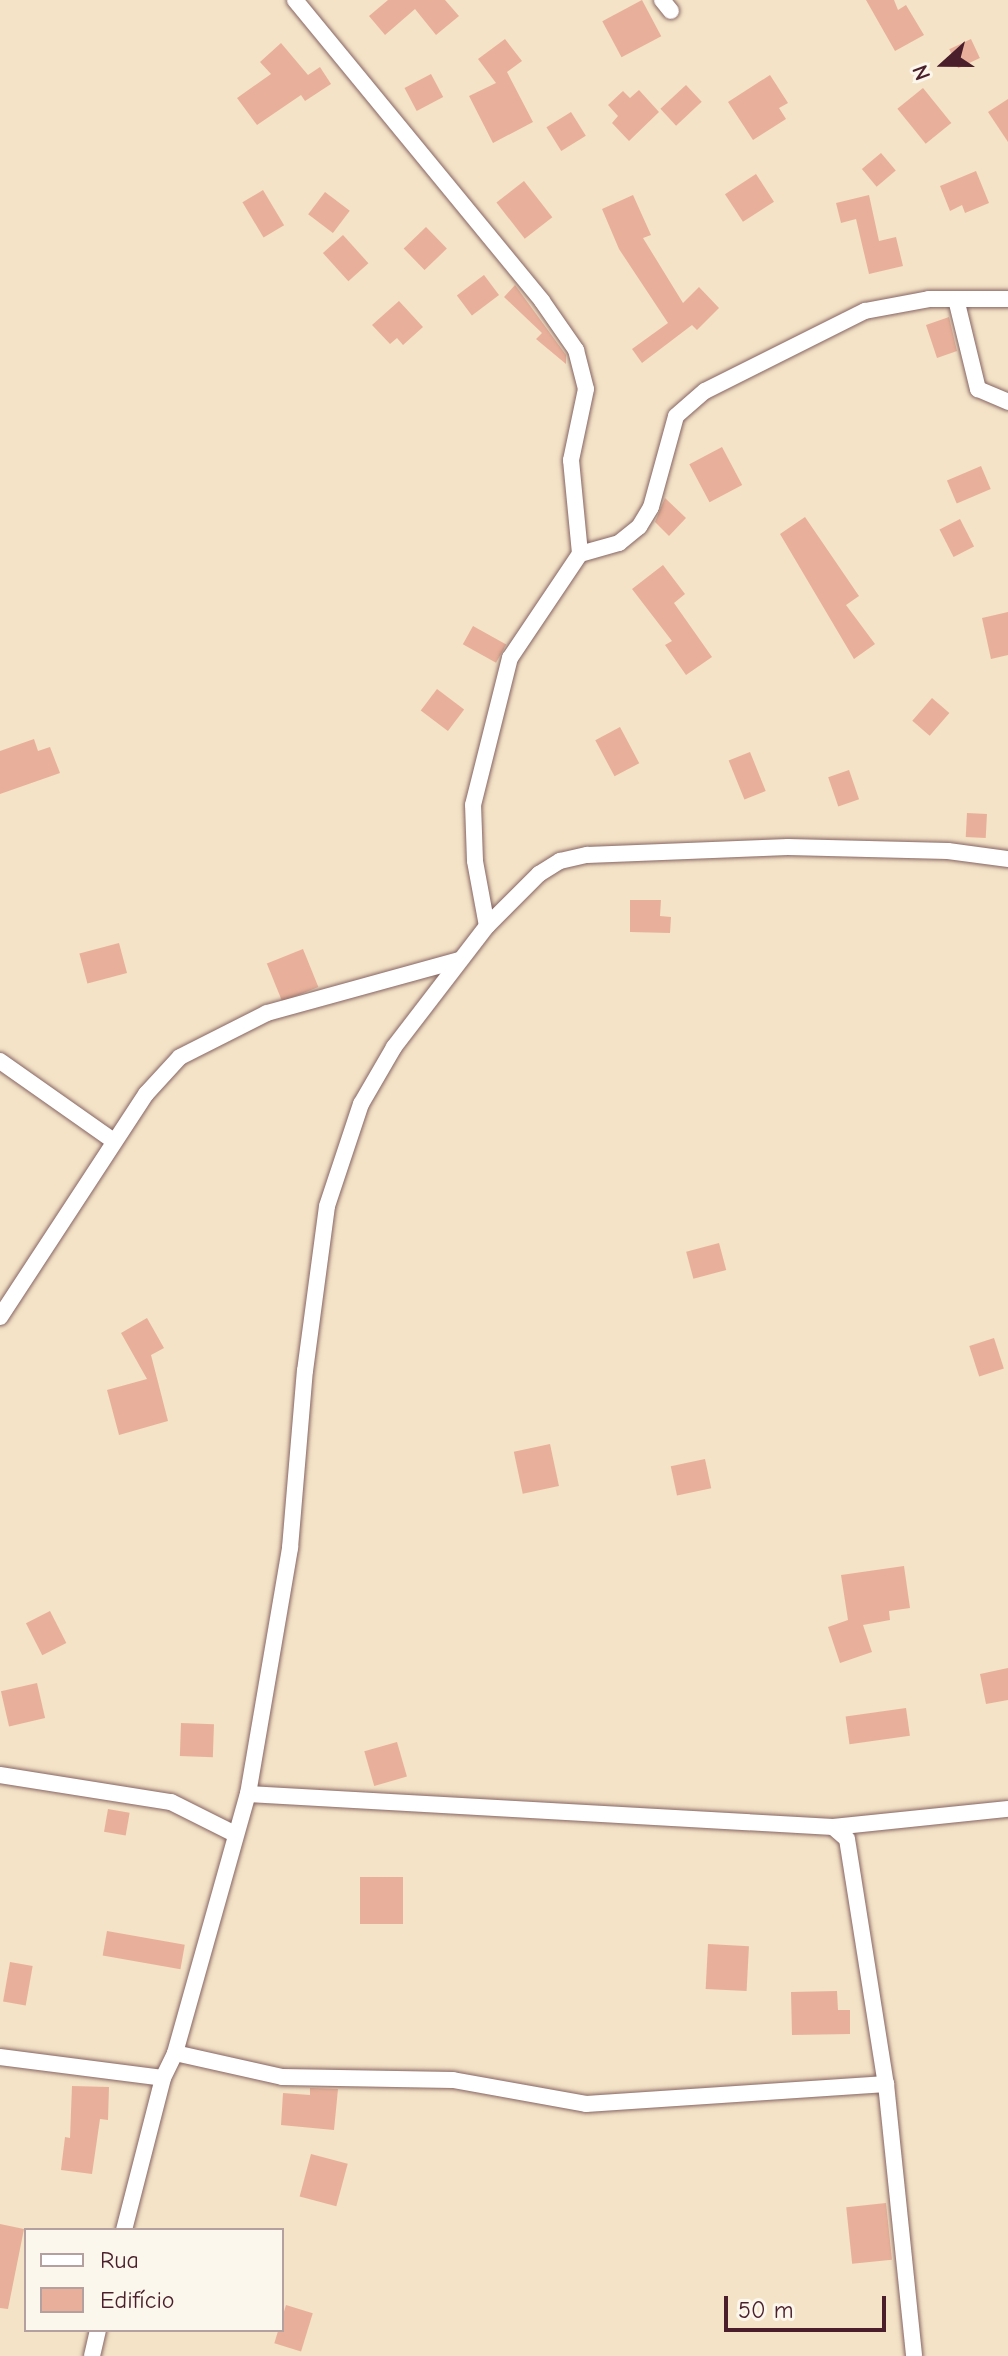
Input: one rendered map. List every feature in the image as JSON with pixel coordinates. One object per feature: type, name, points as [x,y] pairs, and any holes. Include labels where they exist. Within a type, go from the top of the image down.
[{"type":"street","points":[[295,0],[542,301],[576,350],[586,389],[571,460],[580,554],[510,658],[492,719],[473,805],[475,861],[487,926]]},
{"type":"street","points":[[580,554],[619,543],[639,527],[651,507],[676,416],[705,391],[865,311],[956,299],[1008,299]]},
{"type":"street","points":[[956,299],[975,383],[983,395],[1008,402]]},
{"type":"street","points":[[125,2228],[163,2078],[175,2053],[248,1794],[290,1548],[305,1371],[327,1206],[361,1104],[394,1047],[487,926],[539,874],[587,855],[788,847],[948,851],[1008,859]]},
{"type":"street","points":[[0,1317],[114,1141],[160,1076],[180,1057],[215,1038],[308,999],[459,960]]},
{"type":"street","points":[[0,1061],[114,1141]]},
{"type":"street","points":[[0,1775],[171,1802],[235,1834]]},
{"type":"street","points":[[248,1794],[833,1827],[1008,1809]]},
{"type":"street","points":[[833,1827],[847,1839],[886,2084],[914,2356]]},
{"type":"street","points":[[175,2053],[282,2077],[453,2080],[586,2104],[886,2084]]},
{"type":"street","points":[[0,2057],[163,2078]]},
{"type":"street","points":[[92,2356],[98,2332]]},
{"type":"building","points":[[388,0],[445,0],[459,16],[436,35],[415,9],[385,35],[369,16]]},
{"type":"building","points":[[642,0],[661,36],[622,57],[602,21]]},
{"type":"building","points":[[866,0],[894,0],[898,10],[906,5],[924,35],[895,51]]},
{"type":"building","points":[[505,39],[522,61],[507,72],[533,122],[493,143],[469,96],[496,83],[478,59]]},
{"type":"building","points":[[971,39],[980,58],[958,68],[949,49]]},
{"type":"building","points":[[281,43],[308,75],[320,67],[331,84],[305,101],[301,95],[257,125],[237,98],[271,74],[260,62]]},
{"type":"building","points":[[431,74],[443,97],[417,111],[405,88]]},
{"type":"building","points":[[770,75],[788,103],[779,108],[786,119],[753,140],[728,102]]},
{"type":"building","points":[[686,85],[702,102],[676,126],[660,109]]},
{"type":"building","points":[[923,88],[951,123],[926,144],[897,109]]},
{"type":"building","points":[[639,90],[659,112],[629,141],[612,123],[618,116],[608,105],[623,91],[630,98]]},
{"type":"building","points":[[1008,99],[1008,142],[988,112]]},
{"type":"building","points":[[571,112],[586,136],[561,151],[546,127]]},
{"type":"building","points":[[881,153],[896,171],[877,187],[862,169]]},
{"type":"building","points":[[976,171],[989,203],[965,213],[962,205],[950,211],[940,186]]},
{"type":"building","points":[[756,174],[774,202],[743,222],[725,194]]},
{"type":"building","points":[[524,181],[552,217],[525,239],[496,203]]},
{"type":"building","points":[[263,190],[284,225],[264,238],[242,202]]},
{"type":"building","points":[[325,192],[350,211],[333,233],[308,214]]},
{"type":"building","points":[[633,195],[651,235],[643,238],[683,303],[699,287],[719,308],[697,330],[692,325],[642,363],[632,349],[668,323],[619,249],[602,209]]},
{"type":"building","points":[[869,195],[879,241],[896,237],[903,266],[869,274],[856,219],[841,223],[836,203]]},
{"type":"building","points":[[426,227],[447,249],[425,270],[404,249]]},
{"type":"building","points":[[343,235],[368,263],[348,281],[323,253]]},
{"type":"building","points":[[484,275],[499,295],[472,315],[457,295]]},
{"type":"building","points":[[515,285],[566,355],[566,364],[536,339],[542,333],[504,297]]},
{"type":"building","points":[[399,301],[423,327],[403,345],[397,338],[390,344],[372,325]]},
{"type":"building","points":[[949,317],[957,351],[937,358],[926,325]]},
{"type":"building","points":[[722,447],[742,485],[710,502],[689,464]]},
{"type":"building","points":[[981,466],[991,489],[957,503],[947,480]]},
{"type":"building","points":[[665,498],[686,518],[669,536],[655,522]]},
{"type":"building","points":[[805,517],[859,596],[846,605],[875,644],[854,659],[780,534]]},
{"type":"building","points":[[960,519],[974,547],[954,557],[940,529]]},
{"type":"building","points":[[663,565],[685,594],[674,603],[712,657],[686,675],[665,645],[672,641],[632,589]]},
{"type":"building","points":[[1008,612],[1008,655],[991,659],[982,618]]},
{"type":"building","points":[[473,626],[506,644],[496,663],[463,644]]},
{"type":"building","points":[[437,689],[464,709],[448,731],[421,711]]},
{"type":"building","points":[[932,698],[949,713],[930,736],[912,721]]},
{"type":"building","points":[[620,727],[639,763],[615,776],[595,740]]},
{"type":"building","points":[[34,739],[38,751],[50,747],[60,773],[0,794],[0,751]]},
{"type":"building","points":[[750,752],[766,791],[744,800],[729,761]]},
{"type":"building","points":[[849,770],[859,799],[838,806],[828,777]]},
{"type":"building","points":[[967,813],[987,814],[986,838],[966,837]]},
{"type":"building","points":[[630,900],[661,900],[660,916],[671,917],[670,933],[630,932]]},
{"type":"building","points":[[119,943],[127,973],[87,984],[79,954]]},
{"type":"building","points":[[303,949],[318,987],[282,1002],[267,964]]},
{"type":"building","points":[[719,1243],[726,1270],[693,1279],[686,1252]]},
{"type":"building","points":[[147,1318],[164,1348],[151,1355],[168,1421],[119,1435],[107,1390],[147,1379],[121,1333]]},
{"type":"building","points":[[994,1338],[1004,1368],[979,1376],[969,1346]]},
{"type":"building","points":[[550,1444],[559,1486],[523,1494],[514,1452]]},
{"type":"building","points":[[705,1459],[711,1488],[677,1496],[671,1466]]},
{"type":"building","points":[[904,1566],[910,1608],[889,1611],[890,1620],[863,1625],[872,1652],[840,1663],[828,1627],[848,1620],[841,1575]]},
{"type":"building","points":[[50,1611],[66,1643],[42,1655],[26,1623]]},
{"type":"building","points":[[1008,1668],[1008,1700],[986,1704],[980,1674]]},
{"type":"building","points":[[37,1683],[45,1718],[9,1726],[1,1691]]},
{"type":"building","points":[[906,1708],[910,1736],[849,1744],[846,1716]]},
{"type":"building","points":[[181,1723],[214,1724],[213,1757],[180,1756]]},
{"type":"building","points":[[397,1742],[407,1777],[374,1786],[364,1751]]},
{"type":"building","points":[[108,1809],[130,1813],[126,1835],[104,1832]]},
{"type":"building","points":[[360,1877],[403,1877],[403,1924],[360,1924]]},
{"type":"building","points":[[107,1931],[185,1945],[180,1969],[103,1956]]},
{"type":"building","points":[[708,1944],[749,1946],[747,1991],[706,1989]]},
{"type":"building","points":[[10,1962],[33,1966],[26,2005],[3,2001]]},
{"type":"building","points":[[837,1991],[838,2010],[850,2010],[850,2034],[792,2035],[791,1992]]},
{"type":"building","points":[[72,2086],[109,2087],[108,2120],[100,2119],[92,2174],[61,2170],[65,2137],[70,2138]]},
{"type":"building","points":[[310,2088],[338,2089],[334,2130],[281,2125],[283,2093],[310,2095]]},
{"type":"building","points":[[311,2154],[348,2164],[336,2206],[300,2197]]},
{"type":"building","points":[[886,2203],[892,2260],[852,2264],[846,2207]]},
{"type":"building","points":[[0,2224],[24,2229],[8,2309],[0,2308]]},
{"type":"building","points":[[286,2305],[313,2313],[301,2351],[274,2343],[278,2332],[284,2332]]}]
